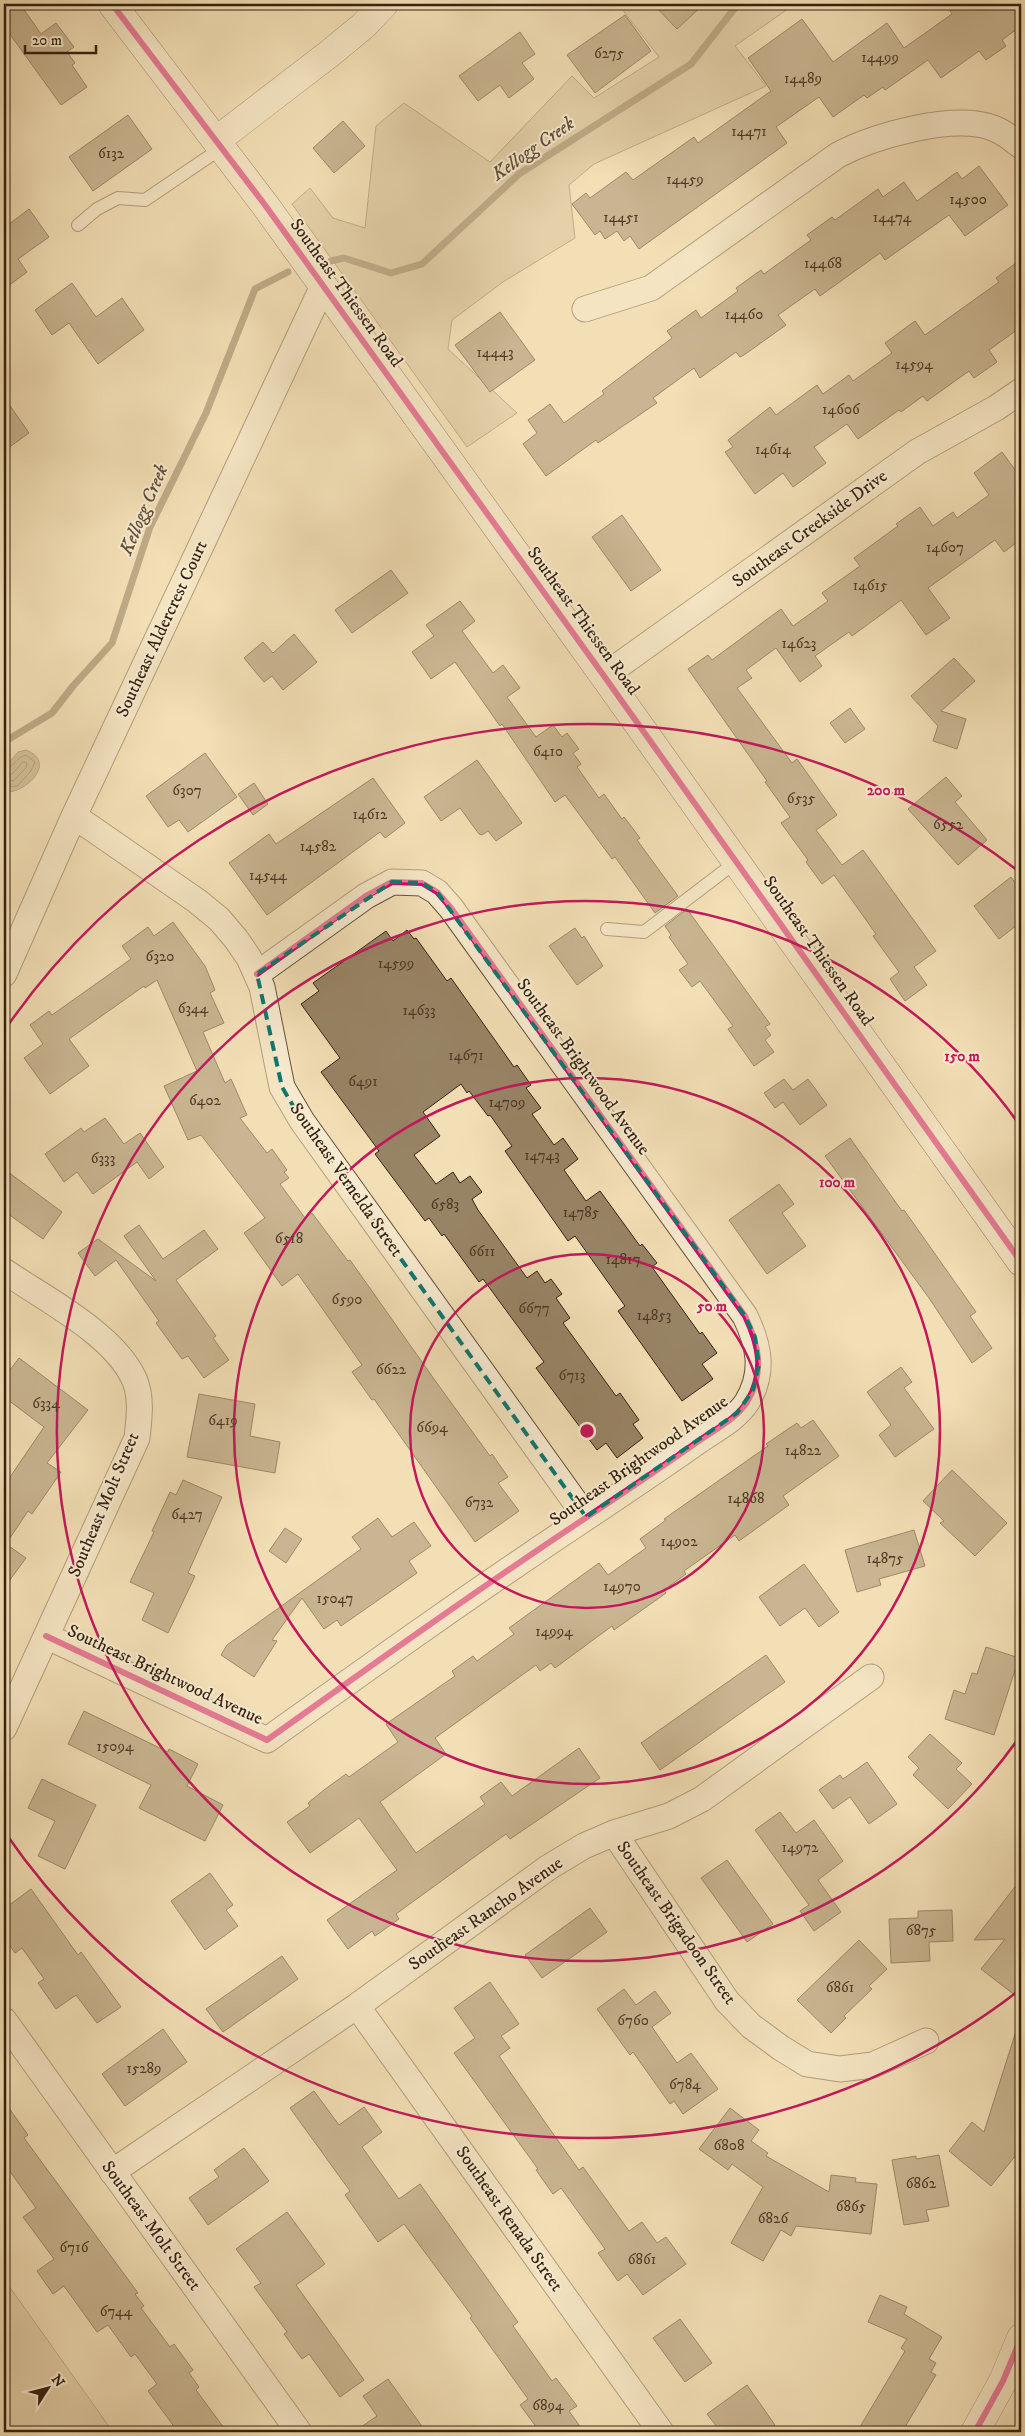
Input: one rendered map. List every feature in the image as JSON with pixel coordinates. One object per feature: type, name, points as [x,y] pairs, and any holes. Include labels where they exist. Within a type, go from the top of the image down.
[{"type":"main road","name":"Southeast Thiessen Road","points":[[112,4],[220,143],[604,676],[1021,1262]]},
{"type":"main road","points":[[220,143],[363,26],[384,4]]},
{"type":"main road","points":[[975,2432],[1003,2381],[1021,2338]]},
{"type":"street","points":[[584,309],[651,288],[838,155],[860,143],[887,134],[941,125],[968,123],[992,128],[1010,136],[1021,146]]},
{"type":"street","name":"Southeast Aldercrest Court","points":[[4,970],[74,816],[323,286]]},
{"type":"street","name":"Southeast Creekside Drive","points":[[604,676],[918,452],[996,408],[1021,391]]},
{"type":"street","name":"Southeast Vernelda Street","points":[[74,816],[219,919],[236,939],[257,974],[269,1016],[274,1052],[282,1087],[302,1121],[586,1517]]},
{"type":"street","name":"Southeast Brightwood Avenue","points":[[46,1636],[267,1740],[463,1600],[624,1493],[738,1414],[753,1390],[759,1365],[755,1337],[745,1316],[451,908],[437,892],[422,883],[392,882],[366,896],[257,974]]},
{"type":"street","name":"Southeast Molt Street","points":[[4,1271],[104,1338],[122,1357],[135,1382],[140,1410],[137,1438],[4,1728]]},
{"type":"street","name":"Southeast Rancho Avenue","points":[[112,2172],[357,2006],[549,1867],[614,1833],[669,1816],[702,1799],[871,1677]]},
{"type":"street","name":"Southeast Brigadoon Street","points":[[614,1833],[727,2001],[751,2026],[781,2048],[807,2064],[840,2069],[873,2065],[926,2041]]},
{"type":"street","name":"Southeast Renada Street","points":[[357,2006],[661,2432]]},
{"type":"street","name":"Southeast Molt Street","points":[[4,2020],[299,2432]]},
{"type":"lane","points":[[78,225],[97,209],[118,198],[144,200],[220,143]]},
{"type":"lane","points":[[607,929],[644,932],[736,862]]},
{"type":"highlighted area","points":[[392,882],[422,883],[437,892],[745,1316],[755,1337],[759,1365],[753,1390],[737,1413],[586,1517],[302,1121],[282,1087],[257,974]]},
{"type":"shaded area","points":[[618,4],[795,4],[735,46],[766,86],[594,164],[569,185],[575,238],[503,282],[452,320],[448,349],[517,413],[467,447],[292,204],[310,188],[333,218],[365,228],[376,126],[404,103],[490,162],[572,76],[594,98],[659,57]]},
{"type":"shaded area","points":[[4,2279],[113,2432],[4,2432]]},
{"type":"water","points":[[26,750],[35,756],[39,762],[39,770],[20,789],[4,792],[4,768],[18,752]]},
{"type":"building","points":[[4,4],[20,4],[41,34],[56,23],[74,47],[67,52],[75,63],[72,65],[87,87],[61,105],[4,26]]},
{"type":"building","points":[[653,4],[704,4],[677,29]]},
{"type":"building","points":[[946,4],[1021,4],[1021,26],[1002,40],[1006,46],[986,60],[979,51],[941,78],[928,60],[885,90],[883,87],[867,98],[864,95],[833,117],[819,97],[776,127],[787,143],[639,249],[630,236],[624,241],[617,231],[605,239],[600,231],[595,235],[572,204],[586,193],[590,198],[626,172],[633,180],[694,137],[698,143],[771,91],[748,58],[802,19],[833,62],[887,23],[904,48],[952,14]]},
{"type":"building","points":[[625,15],[651,51],[595,93],[567,55]]},
{"type":"building","points":[[520,32],[535,54],[522,63],[534,79],[509,98],[500,85],[478,101],[459,76]]},
{"type":"building","points":[[128,115],[152,149],[93,191],[69,157]]},
{"type":"building","points":[[343,121],[365,146],[334,173],[313,148]]},
{"type":"building","points":[[979,166],[1008,205],[965,236],[949,215],[885,260],[880,253],[820,296],[815,289],[778,315],[786,325],[744,355],[740,357],[736,352],[700,378],[694,368],[653,398],[657,403],[598,443],[596,440],[546,476],[523,444],[537,433],[528,420],[550,404],[564,423],[604,394],[602,391],[672,338],[667,331],[696,310],[701,318],[738,291],[736,288],[761,270],[764,274],[811,240],[807,235],[832,217],[835,220],[878,189],[883,197],[904,182],[917,201],[957,172],[962,179]]},
{"type":"building","points":[[29,209],[49,237],[18,259],[27,272],[4,289],[4,228]]},
{"type":"building","points":[[1021,259],[1021,327],[989,350],[997,362],[974,378],[969,371],[927,401],[923,396],[901,412],[899,410],[858,439],[847,424],[814,447],[826,463],[793,487],[783,473],[755,494],[725,452],[733,447],[728,440],[770,407],[776,415],[817,385],[823,394],[849,375],[853,381],[892,353],[885,343],[915,321],[925,335],[999,282],[996,278]]},
{"type":"building","points":[[72,283],[96,317],[122,298],[144,330],[98,364],[69,323],[52,335],[35,310]]},
{"type":"building","points":[[500,312],[535,360],[490,392],[455,345]]},
{"type":"building","points":[[4,397],[29,433],[4,451]]},
{"type":"building","points":[[1002,452],[1021,478],[1021,539],[1004,552],[995,540],[928,588],[950,618],[926,635],[901,600],[852,636],[849,632],[815,656],[822,666],[800,682],[776,648],[746,670],[752,678],[737,688],[792,763],[797,759],[837,815],[816,830],[842,865],[863,850],[936,951],[914,967],[927,985],[905,1001],[890,979],[899,972],[873,936],[876,934],[834,875],[822,884],[806,862],[808,860],[781,823],[790,817],[688,669],[708,655],[712,660],[781,609],[793,626],[828,601],[822,593],[860,566],[854,558],[898,526],[896,524],[920,507],[933,526],[953,512],[957,518],[989,495],[974,473]]},
{"type":"building","points":[[622,515],[661,570],[631,591],[592,537]]},
{"type":"building","points":[[391,570],[408,593],[352,633],[335,610]]},
{"type":"building","points":[[460,601],[475,621],[462,631],[493,673],[503,665],[520,688],[507,697],[536,737],[553,725],[562,737],[567,733],[579,749],[573,753],[581,764],[577,767],[599,798],[604,794],[622,819],[624,817],[640,838],[637,840],[678,896],[655,913],[615,857],[612,859],[565,795],[555,802],[502,724],[500,726],[455,662],[431,679],[412,652],[434,636],[426,625]]},
{"type":"building","points":[[294,634],[317,662],[283,690],[272,676],[264,682],[244,658],[263,642],[273,653]]},
{"type":"building","points":[[954,658],[975,681],[941,711],[966,719],[957,749],[933,741],[938,726],[911,696]]},
{"type":"building","points":[[850,708],[865,729],[845,743],[830,723]]},
{"type":"building","points":[[205,753],[237,797],[188,832],[179,820],[168,827],[146,796]]},
{"type":"building","points":[[477,760],[522,823],[496,841],[488,831],[482,835],[479,834],[460,808],[441,821],[424,797]]},
{"type":"building","points":[[946,777],[962,796],[955,802],[987,840],[958,865],[908,809]]},
{"type":"building","points":[[373,778],[405,823],[385,838],[380,832],[267,915],[229,863],[269,834],[276,844]]},
{"type":"building","points":[[254,783],[268,804],[253,815],[238,794]]},
{"type":"building","points":[[1011,877],[1021,891],[1021,922],[999,939],[974,906]]},
{"type":"building","points":[[687,909],[770,1024],[765,1027],[771,1035],[765,1040],[774,1052],[754,1066],[728,1029],[733,1026],[700,981],[692,987],[679,970],[688,964],[669,937],[671,935],[665,926]]},
{"type":"building","points":[[173,922],[205,966],[215,990],[210,993],[224,1023],[203,1032],[225,1083],[231,1079],[247,1115],[240,1118],[267,1153],[272,1149],[287,1170],[284,1172],[289,1178],[280,1184],[305,1218],[312,1213],[348,1261],[350,1260],[439,1386],[490,1456],[492,1454],[508,1477],[498,1483],[519,1511],[475,1542],[374,1399],[372,1400],[352,1372],[362,1365],[298,1274],[282,1286],[244,1233],[265,1218],[201,1135],[188,1140],[164,1086],[197,1071],[157,980],[145,988],[144,986],[69,1039],[89,1066],[50,1094],[24,1058],[43,1044],[30,1025],[49,1011],[52,1015],[131,959],[122,946],[148,927],[154,936]]},
{"type":"building","points":[[575,928],[582,938],[584,936],[603,966],[577,985],[549,946]]},
{"type":"building","points":[[407,930],[414,939],[416,938],[447,981],[451,978],[514,1067],[517,1065],[531,1085],[526,1088],[541,1108],[532,1114],[554,1145],[563,1138],[578,1159],[564,1170],[586,1201],[600,1191],[640,1246],[642,1244],[657,1263],[652,1267],[700,1334],[702,1332],[717,1353],[702,1364],[713,1379],[682,1401],[618,1311],[625,1306],[575,1236],[568,1241],[505,1151],[512,1146],[490,1115],[488,1116],[469,1091],[467,1093],[461,1084],[423,1112],[440,1136],[414,1155],[436,1184],[453,1172],[460,1183],[470,1176],[482,1192],[472,1199],[478,1210],[527,1278],[537,1271],[545,1283],[551,1279],[562,1294],[556,1298],[570,1318],[563,1323],[616,1396],[620,1393],[639,1420],[633,1424],[643,1438],[617,1458],[606,1443],[597,1450],[536,1368],[544,1362],[483,1279],[479,1282],[444,1234],[442,1236],[429,1218],[425,1221],[375,1154],[379,1151],[321,1072],[340,1058],[301,1004],[319,991],[313,983],[386,931],[393,941]]},
{"type":"building","points":[[784,1079],[793,1090],[808,1079],[827,1105],[800,1125],[783,1102],[775,1108],[764,1093]]},
{"type":"building","points":[[105,1118],[124,1144],[140,1133],[164,1167],[149,1179],[137,1162],[93,1194],[77,1172],[64,1182],[45,1154],[81,1128],[84,1132]]},
{"type":"building","points":[[850,1138],[902,1211],[904,1210],[976,1312],[970,1316],[992,1348],[972,1363],[929,1298],[825,1156]]},
{"type":"building","points":[[4,1169],[62,1212],[43,1239],[4,1211]]},
{"type":"building","points":[[779,1184],[794,1204],[782,1213],[806,1246],[767,1274],[729,1220]]},
{"type":"building","points":[[139,1225],[163,1259],[204,1230],[218,1249],[176,1280],[216,1336],[213,1338],[229,1360],[204,1378],[188,1356],[182,1359],[156,1323],[159,1321],[116,1260],[95,1276],[78,1253],[98,1239],[156,1281],[124,1236]]},
{"type":"building","points":[[19,1358],[88,1410],[47,1463],[61,1472],[32,1514],[28,1511],[6,1544],[26,1558],[4,1588],[4,1486],[44,1427],[4,1397],[4,1378]]},
{"type":"building","points":[[901,1367],[912,1382],[904,1388],[934,1429],[895,1457],[879,1435],[891,1425],[867,1392]]},
{"type":"building","points":[[199,1394],[255,1404],[250,1436],[280,1442],[275,1473],[187,1457]]},
{"type":"building","points":[[813,1420],[839,1456],[783,1496],[789,1505],[739,1541],[735,1535],[684,1571],[686,1574],[664,1590],[666,1593],[614,1630],[612,1626],[555,1668],[551,1663],[540,1671],[536,1665],[435,1738],[446,1754],[380,1802],[416,1853],[485,1804],[480,1797],[501,1782],[512,1796],[579,1748],[600,1778],[510,1839],[506,1834],[396,1914],[399,1919],[375,1936],[372,1931],[348,1949],[327,1920],[397,1870],[359,1818],[310,1853],[287,1822],[310,1806],[308,1803],[346,1774],[349,1777],[398,1742],[386,1724],[455,1676],[452,1671],[473,1656],[477,1661],[514,1634],[509,1628],[599,1563],[608,1575],[646,1548],[640,1539],[666,1520],[664,1519],[768,1446],[766,1444],[797,1423],[801,1428]]},
{"type":"building","points":[[952,1470],[1007,1523],[975,1556],[940,1523],[944,1521],[923,1501]]},
{"type":"building","points":[[183,1480],[222,1497],[188,1573],[195,1576],[168,1633],[142,1620],[154,1593],[130,1582],[154,1532],[152,1531],[170,1492],[176,1495]]},
{"type":"building","points":[[378,1518],[392,1537],[414,1522],[431,1546],[409,1561],[417,1573],[341,1626],[337,1620],[324,1629],[302,1598],[272,1640],[277,1641],[254,1677],[221,1655],[227,1645],[361,1549],[352,1537]]},
{"type":"building","points":[[285,1528],[302,1539],[286,1563],[269,1551]]},
{"type":"building","points":[[914,1530],[925,1566],[879,1579],[881,1585],[857,1592],[845,1550]]},
{"type":"building","points":[[804,1564],[839,1612],[819,1627],[805,1608],[780,1626],[759,1597]]},
{"type":"building","points":[[986,1647],[1019,1658],[994,1735],[945,1719],[954,1690],[965,1694],[972,1673],[977,1674]]},
{"type":"building","points":[[766,1655],[785,1682],[660,1770],[641,1743]]},
{"type":"building","points":[[84,1711],[168,1752],[169,1749],[198,1764],[187,1786],[223,1805],[205,1841],[139,1808],[151,1785],[68,1744]]},
{"type":"building","points":[[930,1734],[962,1763],[956,1769],[972,1784],[948,1809],[913,1775],[919,1768],[908,1757]]},
{"type":"building","points":[[867,1762],[897,1804],[869,1824],[850,1797],[833,1809],[819,1790],[840,1775],[843,1779]]},
{"type":"building","points":[[42,1779],[96,1805],[65,1869],[38,1856],[55,1821],[28,1808]]},
{"type":"building","points":[[780,1812],[796,1833],[814,1820],[843,1861],[818,1880],[841,1912],[814,1931],[800,1911],[809,1905],[755,1830]]},
{"type":"building","points":[[727,1860],[773,1924],[747,1942],[701,1878]]},
{"type":"building","points":[[210,1873],[233,1905],[226,1910],[238,1926],[205,1950],[171,1901]]},
{"type":"building","points":[[1021,1879],[1021,2000],[981,1969],[1005,1939],[974,1940]]},
{"type":"building","points":[[31,1889],[78,1955],[81,1952],[121,2007],[97,2023],[76,1995],[56,2009],[38,1983],[44,1979],[22,1948],[15,1953],[4,1937],[4,1909]]},
{"type":"building","points":[[590,1908],[607,1932],[542,1978],[525,1955]]},
{"type":"building","points":[[952,1910],[953,1941],[929,1942],[930,1961],[891,1963],[889,1919],[918,1918],[918,1911]]},
{"type":"building","points":[[859,1940],[887,1969],[869,1986],[872,1989],[844,2016],[846,2018],[831,2033],[797,2000]]},
{"type":"building","points":[[282,1956],[298,1979],[223,2032],[206,2009]]},
{"type":"building","points":[[490,1982],[519,2024],[501,2036],[510,2048],[499,2056],[549,2128],[579,2170],[583,2167],[629,2231],[642,2222],[657,2243],[666,2237],[686,2264],[643,2295],[627,2274],[618,2281],[598,2253],[605,2249],[561,2188],[553,2194],[536,2170],[538,2169],[454,2053],[475,2038],[454,2008]]},
{"type":"building","points":[[624,1989],[636,2005],[655,1991],[671,2013],[652,2027],[677,2063],[691,2053],[718,2089],[683,2114],[674,2101],[670,2104],[633,2052],[630,2055],[597,2009]]},
{"type":"building","points":[[1017,2028],[1021,2029],[1021,2149],[991,2186],[949,2151],[972,2122],[984,2132]]},
{"type":"building","points":[[163,2029],[187,2062],[125,2106],[102,2074]]},
{"type":"building","points":[[314,2091],[339,2125],[364,2107],[382,2132],[362,2147],[399,2199],[420,2184],[518,2322],[513,2326],[552,2381],[556,2378],[577,2406],[569,2411],[584,2432],[540,2432],[520,2405],[528,2399],[470,2318],[472,2316],[404,2224],[378,2242],[345,2195],[350,2191],[290,2108]]},
{"type":"building","points":[[4,2101],[28,2135],[24,2138],[138,2293],[135,2294],[144,2306],[141,2308],[170,2347],[174,2344],[193,2370],[189,2373],[199,2387],[196,2390],[227,2432],[178,2432],[148,2391],[157,2384],[135,2354],[131,2357],[108,2325],[97,2332],[64,2286],[53,2294],[37,2271],[54,2259],[23,2217],[36,2208],[4,2163]]},
{"type":"building","points":[[730,2108],[759,2130],[751,2141],[768,2153],[766,2156],[829,2192],[831,2175],[856,2178],[855,2182],[877,2184],[871,2234],[796,2226],[791,2236],[781,2230],[763,2261],[731,2243],[763,2187],[732,2164],[728,2170],[699,2149]]},
{"type":"building","points":[[244,2148],[269,2181],[208,2225],[189,2198],[219,2177],[214,2170]]},
{"type":"building","points":[[939,2155],[949,2206],[926,2210],[929,2221],[904,2225],[892,2160],[916,2156],[916,2159]]},
{"type":"building","points":[[287,2212],[325,2264],[296,2285],[364,2380],[340,2397],[309,2354],[302,2359],[284,2334],[287,2332],[254,2287],[261,2283],[236,2249]]},
{"type":"building","points":[[880,2295],[907,2307],[904,2314],[942,2337],[929,2359],[936,2363],[931,2372],[936,2375],[902,2432],[857,2432],[905,2351],[901,2348],[907,2339],[868,2322]]},
{"type":"building","points":[[680,2319],[712,2363],[685,2382],[653,2338]]},
{"type":"building","points":[[388,2379],[426,2432],[354,2432],[377,2416],[363,2396]]},
{"type":"building","points":[[747,2385],[775,2425],[765,2432],[721,2432],[707,2414]]},
{"type":"waterway","name":"Kellogg Creek","points":[[331,261],[344,258],[391,273],[422,264],[519,174],[691,64],[738,4]]},
{"type":"waterway","name":"Kellogg Creek","points":[[4,742],[52,713],[73,686],[112,643],[150,527],[206,413],[255,289],[288,272]]},
{"type":"cycle path","points":[[112,4],[265,205],[604,676],[1021,1262]]},
{"type":"cycle path","points":[[46,1636],[267,1740],[464,1600],[725,1423],[737,1414],[753,1391],[758,1369],[757,1348],[745,1316],[451,908],[437,892],[422,883],[392,882],[366,896],[257,974]]},
{"type":"cycle path","points":[[975,2432],[1003,2381],[1021,2338]]}]
